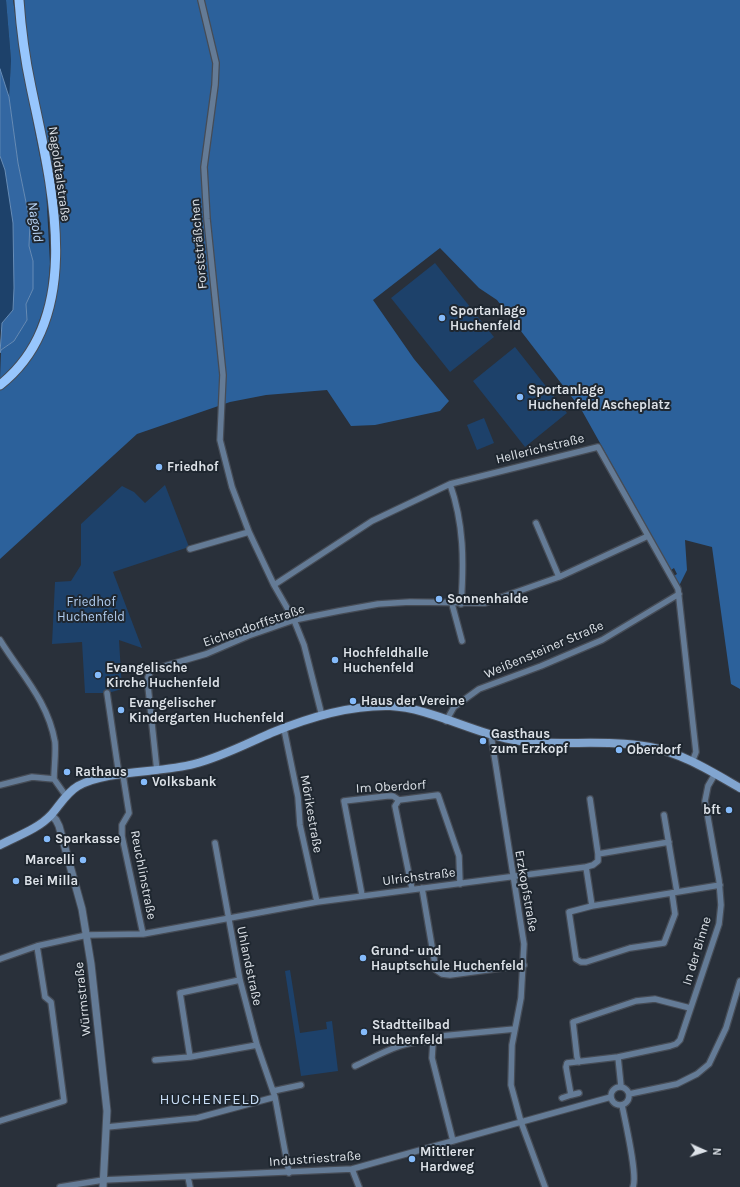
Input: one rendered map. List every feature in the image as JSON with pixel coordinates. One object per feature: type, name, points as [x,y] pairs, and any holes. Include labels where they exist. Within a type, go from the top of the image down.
[{"type":"main road","name":"Nagoldtalstraße","points":[[0,385],[26,359],[42,330],[51,300],[55,258],[54,209],[29,78],[18,0]]},
{"type":"main road","points":[[0,845],[36,827],[51,815],[66,796],[84,783],[121,775],[157,771],[194,764],[219,756],[284,729],[350,708],[393,706],[430,714],[446,721],[491,735],[520,741],[630,744],[652,747],[692,762],[740,788]]},
{"type":"street","name":"Forststräßchen","points":[[201,0],[216,63],[215,85],[204,167],[206,219],[223,375],[220,440],[232,487],[249,532],[274,585],[294,620],[304,645],[322,716]]},
{"type":"street","name":"Hellerichstraße","points":[[274,585],[372,521],[450,484],[598,447],[669,572],[679,594],[696,752],[692,762]]},
{"type":"street","points":[[450,484],[457,506],[462,535],[463,567],[461,604]]},
{"type":"street","points":[[536,523],[559,577]]},
{"type":"street","points":[[190,549],[249,532]]},
{"type":"street","name":"Eichendorffstraße","points":[[157,771],[148,686],[148,676],[151,670],[206,654],[248,636],[294,620],[378,604],[410,602],[452,604],[485,603],[559,577],[648,536]]},
{"type":"street","name":"Weißensteiner Straße","points":[[446,721],[454,707],[479,689],[541,666],[602,640],[679,594]]},
{"type":"street","points":[[452,604],[462,641]]},
{"type":"street","points":[[0,640],[33,688],[49,717],[55,744],[54,779],[66,796]]},
{"type":"street","name":"Reuchlinstraße","points":[[107,693],[129,813],[122,825],[122,836],[143,934]]},
{"type":"street","name":"Mörikestraße","points":[[284,729],[298,797],[300,825],[317,902]]},
{"type":"street","name":"Erzkopfstraße","points":[[491,735],[524,944],[521,998],[512,1045],[511,1085],[521,1122],[545,1187]]},
{"type":"street","name":"In der Binne","points":[[618,1057],[676,1044],[680,1040],[719,924],[721,905],[720,885],[705,801],[708,786],[715,774]]},
{"type":"street","points":[[0,785],[32,777],[54,779]]},
{"type":"street","name":"Im Oberdorf","points":[[362,895],[344,801],[387,796],[392,796],[398,800],[438,795],[459,856],[460,884]]},
{"type":"street","points":[[590,799],[598,854],[598,861],[593,865],[586,866],[592,906]]},
{"type":"street","points":[[398,800],[395,806],[412,889]]},
{"type":"street","points":[[664,814],[675,892],[675,914],[664,943],[630,948],[586,962],[581,962],[576,959],[568,912],[571,910],[675,892],[720,885]]},
{"type":"street","name":"Würmstraße","points":[[51,815],[59,826],[74,880],[92,964],[104,1079],[107,1127],[103,1184]]},
{"type":"street","points":[[598,854],[669,842]]},
{"type":"street","name":"Uhlandstraße","points":[[215,843],[240,980],[257,1046],[275,1097],[289,1173]]},
{"type":"street","name":"Ulrichstraße","points":[[0,959],[37,946],[87,935],[143,934],[362,895],[460,884],[512,875],[586,866]]},
{"type":"street","points":[[422,888],[436,970],[442,974],[450,975],[524,965]]},
{"type":"street","points":[[0,1121],[64,1101],[51,1002],[45,998],[37,946]]},
{"type":"street","points":[[190,1057],[180,993],[240,980]]},
{"type":"street","points":[[629,1094],[677,1084],[697,1074],[709,1064],[726,1028],[740,981]]},
{"type":"street","points":[[579,1062],[576,1057],[573,1022],[636,1001],[655,999],[690,1008]]},
{"type":"street","points":[[355,1066],[415,1041],[433,1042],[441,1036],[515,1029]]},
{"type":"street","points":[[433,1042],[432,1058],[453,1141]]},
{"type":"street","points":[[155,1060],[190,1057],[257,1046]]},
{"type":"street","points":[[571,1095],[566,1067],[567,1063],[572,1061],[579,1062],[618,1057],[621,1086]]},
{"type":"street","points":[[273,1091],[301,1085]]},
{"type":"street","points":[[621,1086],[625,1088],[629,1094],[629,1100],[622,1105],[614,1103],[611,1097],[614,1089],[621,1086]]},
{"type":"street","points":[[562,1098],[579,1093]]},
{"type":"street","points":[[107,1127],[197,1118],[275,1097]]},
{"type":"street","name":"Industriestraße","points":[[60,1187],[188,1177],[352,1169],[611,1097]]},
{"type":"street","points":[[622,1105],[634,1172],[633,1187]]},
{"type":"street","points":[[352,1169],[359,1187]]},
{"type":"street","points":[[188,1177],[190,1187]]},
{"type":"green space","points":[[0,0],[6,0],[11,60],[9,97],[0,69]]},
{"type":"green space","points":[[0,156],[5,170],[13,223],[14,288],[13,310],[2,323],[0,334]]},
{"type":"green space","name":"Sportanlage Huchenfeld","points":[[435,263],[494,337],[450,372],[391,298]]},
{"type":"green space","name":"Sportanlage Huchenfeld Ascheplatz","points":[[515,347],[567,413],[525,447],[473,381]]},
{"type":"green space","points":[[484,418],[494,443],[477,450],[467,425]]},
{"type":"green space","name":"Friedhof Huchenfeld","points":[[165,485],[189,547],[113,572],[142,648],[119,640],[122,689],[108,693],[85,693],[82,642],[52,644],[55,582],[71,581],[81,565],[81,524],[122,486],[134,492],[145,503]]},
{"type":"green space","points":[[290,970],[300,1033],[327,1029],[326,1022],[332,1021],[338,1071],[301,1076],[285,971]]},
{"type":"shaded area","points":[[6,0],[13,0],[24,75],[46,188],[50,264],[47,299],[33,338],[21,359],[0,379],[1,350],[14,341],[27,320],[26,304],[33,289],[33,261],[29,246],[30,222],[18,163],[9,97],[11,60]]},
{"type":"shaded area","points":[[22,0],[740,0],[740,689],[731,684],[712,547],[685,540],[687,570],[679,586],[674,576],[677,574],[674,568],[671,570],[581,409],[497,300],[479,288],[440,248],[373,300],[414,359],[449,401],[440,411],[375,425],[351,426],[327,390],[266,395],[230,402],[137,434],[0,559],[0,389],[35,352],[45,328],[58,255]]},
{"type":"shaded area","points":[[0,69],[9,97],[18,163],[30,222],[29,246],[33,261],[33,289],[26,304],[27,320],[14,341],[1,350],[0,353],[2,323],[13,310],[14,288],[13,223],[5,170],[0,156]]},
{"type":"place","name":"Sportanlage Huchenfeld","points":[[442,318]]},
{"type":"place","name":"Sportanlage Huchenfeld Ascheplatz","points":[[520,397]]},
{"type":"place","name":"Friedhof","points":[[159,467]]},
{"type":"place","name":"Sonnenhalde","points":[[439,599]]},
{"type":"place","name":"Hochfeldhalle Huchenfeld","points":[[335,660]]},
{"type":"place","name":"Evangelische Kirche Huchenfeld","points":[[98,675]]},
{"type":"place","name":"Haus der Vereine","points":[[353,701]]},
{"type":"place","name":"Evangelischer Kindergarten Huchenfeld","points":[[121,710]]},
{"type":"place","name":"Gasthaus zum Erzkopf","points":[[483,741]]},
{"type":"place","name":"Oberdorf","points":[[619,750]]},
{"type":"place","name":"Rathaus","points":[[67,772]]},
{"type":"place","name":"Volksbank","points":[[144,782]]},
{"type":"place","name":"bft","points":[[729,810]]},
{"type":"place","name":"Sparkasse","points":[[47,839]]},
{"type":"place","name":"Marcelli","points":[[83,860]]},
{"type":"place","name":"Bei Milla","points":[[16,881]]},
{"type":"place","name":"Grund- und Hauptschule Huchenfeld","points":[[363,958]]},
{"type":"place","name":"Stadtteilbad Huchenfeld","points":[[364,1032]]},
{"type":"place","name":"Mittlerer Hardweg","points":[[412,1159]]},
{"type":"district","name":"HUCHENFELD","points":[[210,1100]]},
{"type":"water label","name":"Nagold","points":[[35,222]]}]
